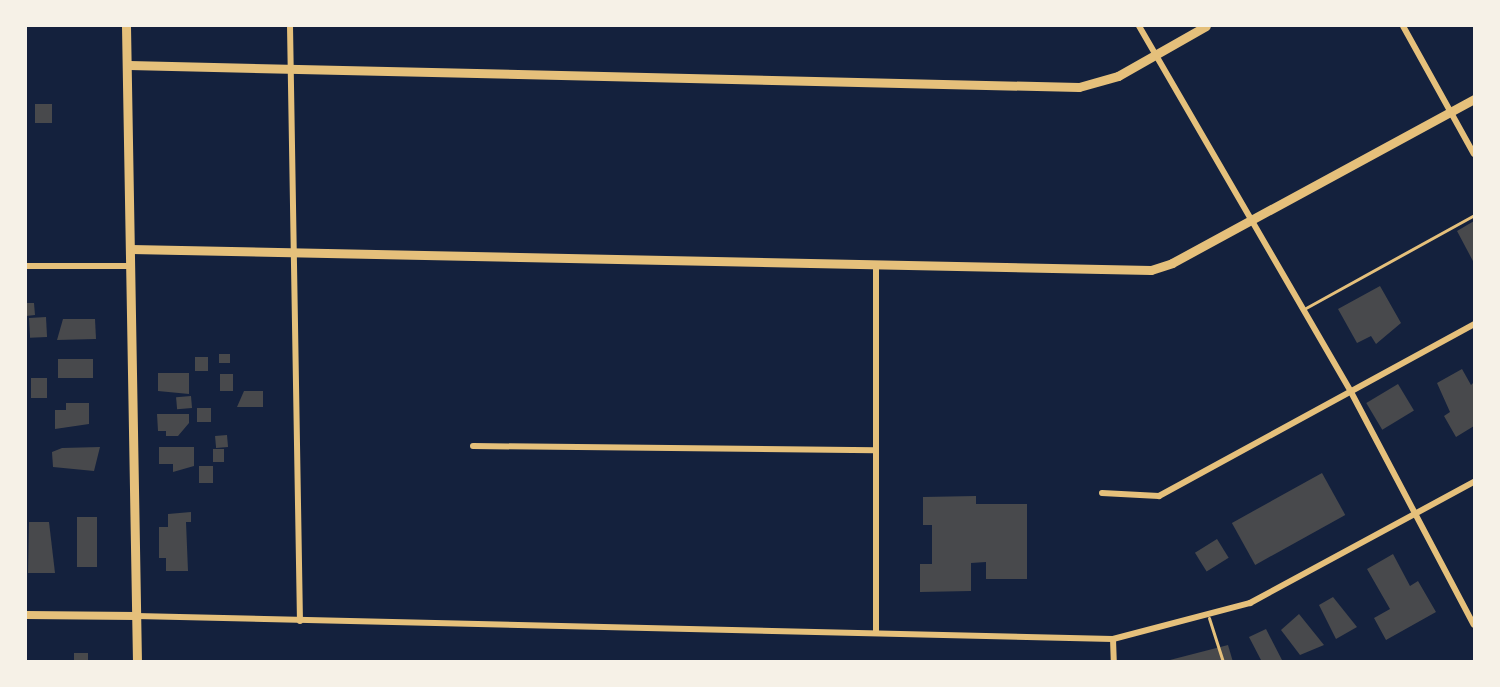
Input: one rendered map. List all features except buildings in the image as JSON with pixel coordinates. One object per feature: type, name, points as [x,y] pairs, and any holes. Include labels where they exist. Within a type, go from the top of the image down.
[{"type":"main road","points":[[126,26],[129,65]]},
{"type":"main road","points":[[131,26],[129,65],[137,662]]},
{"type":"main road","points":[[129,65],[1079,87],[1118,76],[1206,26]]},
{"type":"main road","points":[[131,249],[1151,270],[1253,220],[1474,99]]},
{"type":"street","points":[[290,26],[300,621]]},
{"type":"street","points":[[1139,26],[1351,392],[1474,625]]},
{"type":"street","points":[[1403,26],[1474,154]]},
{"type":"street","points":[[876,265],[876,631]]},
{"type":"street","points":[[26,266],[131,266]]},
{"type":"street","points":[[1102,493],[1159,496],[1474,324]]},
{"type":"street","points":[[473,446],[875,450]]},
{"type":"street","points":[[26,615],[876,631],[1113,639],[1209,618],[1250,603],[1474,482]]},
{"type":"street","points":[[1113,639],[1113,662]]},
{"type":"lane","points":[[1304,309],[1474,215]]},
{"type":"lane","points":[[1209,618],[1223,662]]}]
